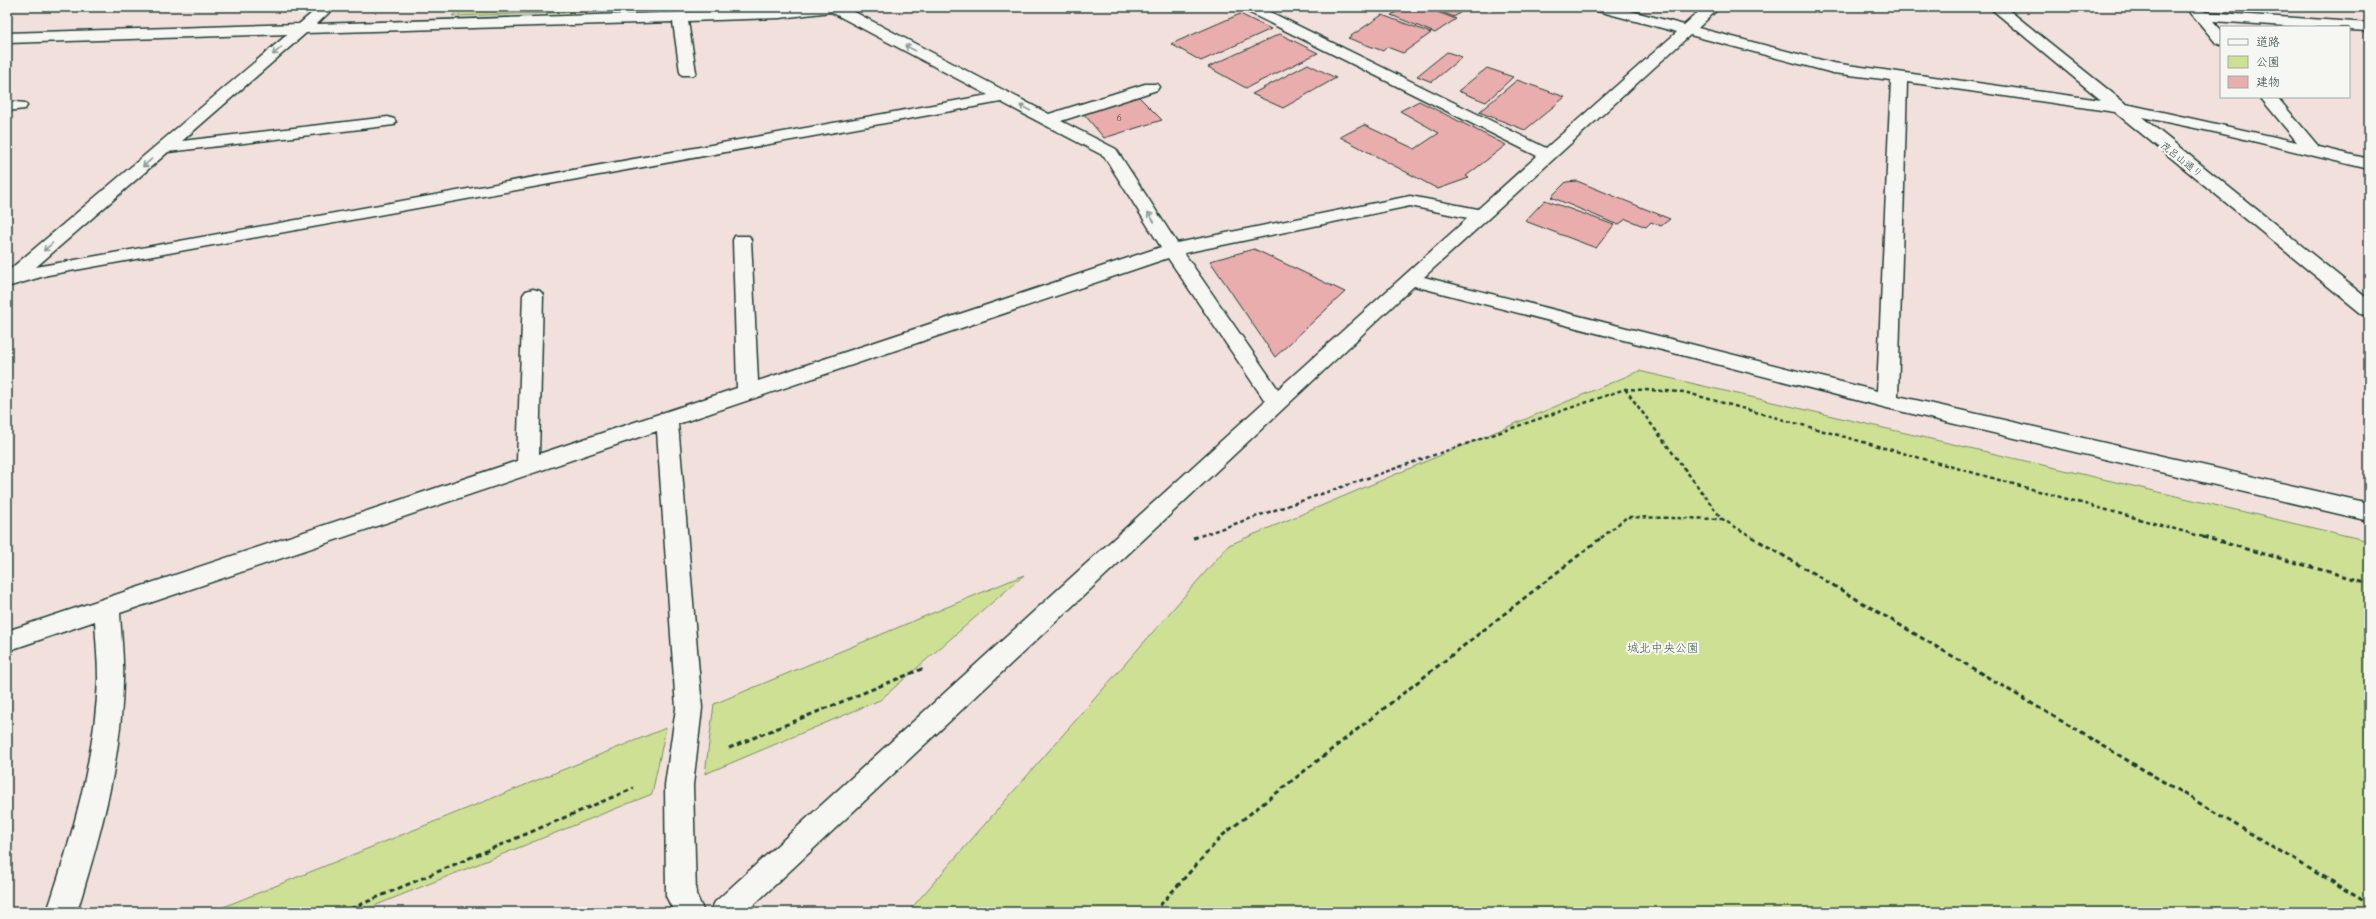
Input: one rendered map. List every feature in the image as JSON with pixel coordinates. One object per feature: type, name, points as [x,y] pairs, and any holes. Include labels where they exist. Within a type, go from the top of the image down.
[{"type":"street","points":[[8,281],[328,7]]},
{"type":"street","points":[[7,38],[780,14],[835,7],[1110,153],[1172,250],[1276,402]]},
{"type":"street","points":[[1249,7],[1548,155]]},
{"type":"street","points":[[1599,7],[1833,68],[1899,78],[2046,96],[2120,108],[2219,128],[2369,164]]},
{"type":"street","points":[[725,912],[1410,279],[1713,7]]},
{"type":"street","name":"茂呂山通り","points":[[1996,7],[2369,310]]},
{"type":"street","points":[[2198,11],[2369,26]]},
{"type":"street","points":[[2198,11],[2220,39]]},
{"type":"street","points":[[680,17],[688,72]]},
{"type":"street","points":[[1887,401],[1899,78]]},
{"type":"street","points":[[1047,120],[1151,87]]},
{"type":"street","points":[[8,281],[46,270],[1004,97]]},
{"type":"street","points":[[2269,98],[2313,150]]},
{"type":"street","points":[[163,148],[388,122]]},
{"type":"street","points":[[7,642],[667,418],[1172,250],[1410,201],[1482,215]]},
{"type":"street","points":[[742,240],[748,391]]},
{"type":"street","points":[[1410,279],[1887,401],[2369,512]]},
{"type":"street","points":[[528,465],[533,295]]},
{"type":"street","points":[[667,418],[689,708],[679,785],[681,896],[689,912]]},
{"type":"street","points":[[62,912],[95,798],[105,735],[110,689],[107,608]]},
{"type":"path","points":[[1625,389],[1722,520],[1979,670],[2369,904]]},
{"type":"path","points":[[1191,538],[1625,389],[1684,392],[2369,583]]},
{"type":"path","points":[[1154,912],[1223,836],[1627,517],[1722,520]]},
{"type":"green space","points":[[461,7],[650,7],[654,10],[452,16]]},
{"type":"green space","name":"城北中央公園","points":[[1639,371],[2369,541],[2369,912],[908,912],[1229,545]]},
{"type":"green space","points":[[1024,575],[880,700],[705,774],[714,704]]},
{"type":"green space","points":[[666,728],[652,794],[359,912],[211,912]]},
{"type":"building","points":[[1405,7],[1424,7],[1456,19],[1435,33],[1391,15]]},
{"type":"building","points":[[1429,7],[1468,7],[1454,17]]},
{"type":"building","points":[[1240,14],[1271,29],[1201,61],[1171,44]]},
{"type":"building","points":[[1382,15],[1431,33],[1403,53],[1387,47],[1383,51],[1348,38]]},
{"type":"building","points":[[1280,34],[1318,53],[1246,88],[1208,67]]},
{"type":"building","points":[[1447,52],[1462,57],[1432,82],[1417,76]]},
{"type":"building","points":[[1308,64],[1336,78],[1283,108],[1252,94]]},
{"type":"building","points":[[1487,68],[1513,77],[1486,102],[1458,91]]},
{"type":"building","points":[[1517,80],[1565,97],[1525,130],[1479,112]]},
{"type":"building","points":[[1138,96],[1162,120],[1104,138],[1083,113]]},
{"type":"building","points":[[1419,101],[1506,145],[1466,176],[1469,178],[1438,189],[1340,137],[1364,125],[1415,149],[1439,133],[1400,111]]},
{"type":"building","points":[[1577,181],[1670,219],[1661,226],[1651,222],[1646,227],[1626,219],[1618,225],[1551,197],[1566,182]]},
{"type":"building","points":[[1545,200],[1614,225],[1596,248],[1525,221]]},
{"type":"building","points":[[1254,249],[1345,292],[1275,357],[1210,261]]}]
